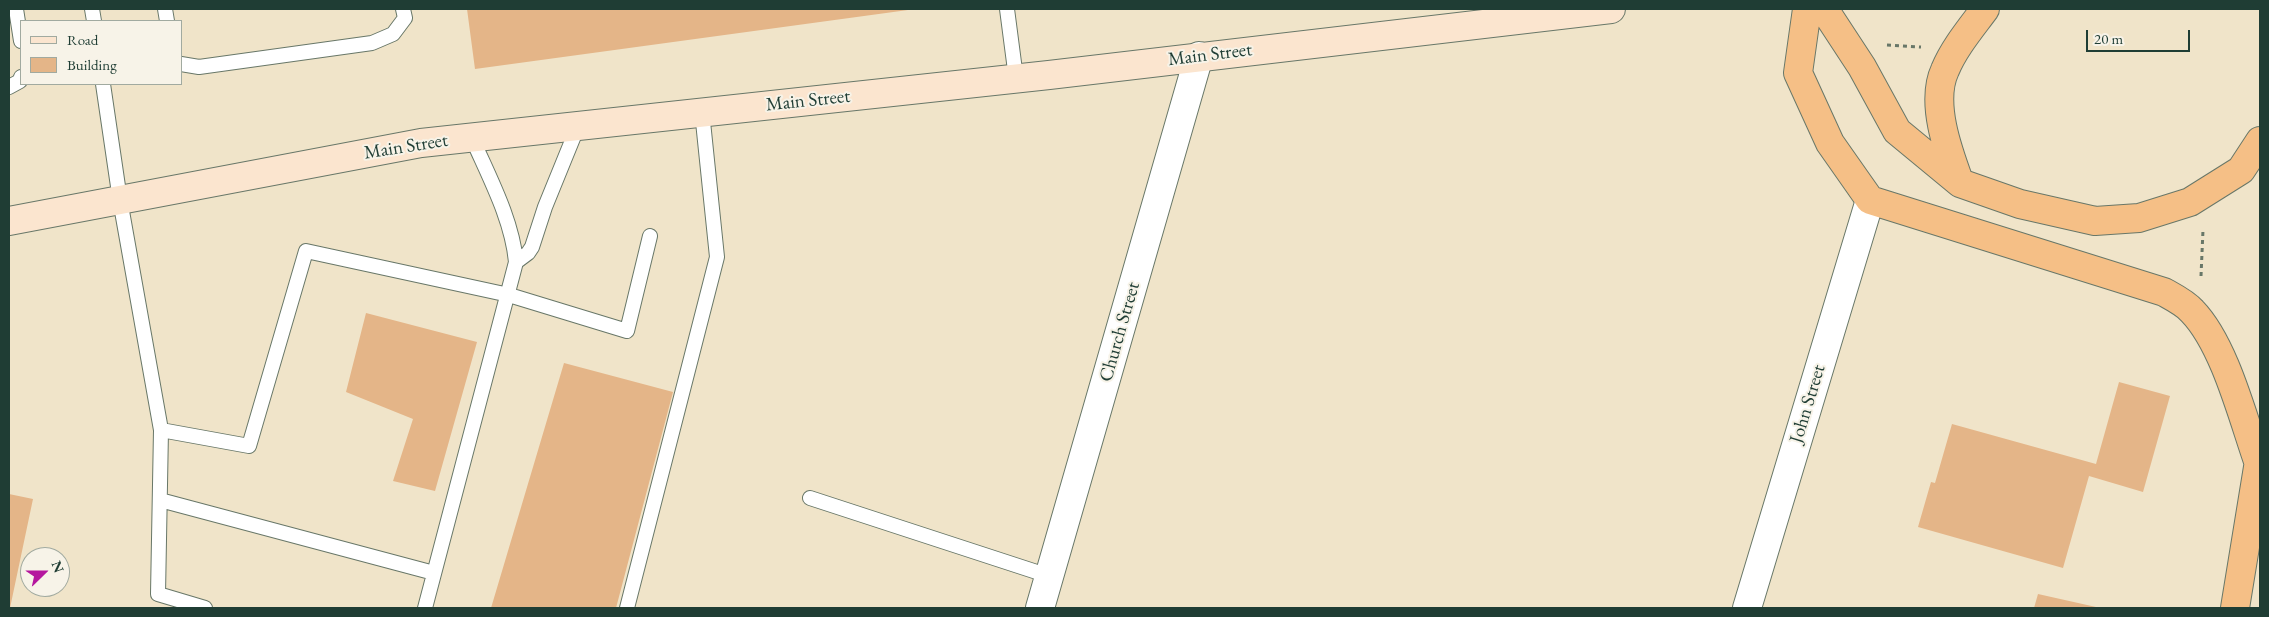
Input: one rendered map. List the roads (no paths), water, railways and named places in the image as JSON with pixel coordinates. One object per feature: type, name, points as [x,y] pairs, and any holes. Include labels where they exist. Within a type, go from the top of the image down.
[{"type":"highway","points":[[1807,9],[1798,73],[1830,143],[1870,200],[2164,292],[2192,310],[2216,342],[2259,460],[2235,608]]},
{"type":"highway","points":[[1824,9],[1862,67],[1897,131],[1960,182],[2020,204],[2095,221],[2139,218],[2190,202],[2241,170],[2260,140]]},
{"type":"highway","points":[[1960,182],[1944,141],[1940,98],[1944,70],[1985,9]]},
{"type":"main road","name":"Main Street","points":[[9,221],[422,143],[1016,78],[1611,9]]},
{"type":"street","name":"Church Street","points":[[1040,608],[1199,56]]},
{"type":"street","name":"John Street","points":[[1747,608],[1870,200]]},
{"type":"lane","points":[[16,9],[20,35]]},
{"type":"lane","points":[[182,64],[199,67],[372,43],[392,34],[404,18],[403,9]]},
{"type":"lane","points":[[1007,9],[1016,78]]},
{"type":"lane","points":[[9,87],[20,81]]},
{"type":"lane","points":[[103,85],[120,200],[161,430],[158,594],[205,608]]},
{"type":"lane","points":[[627,608],[717,257],[702,112]]},
{"type":"lane","points":[[516,262],[528,253],[532,247],[545,207],[578,126]]},
{"type":"lane","points":[[425,608],[509,295],[516,262],[515,246],[507,222],[472,138]]},
{"type":"lane","points":[[161,430],[249,446],[306,251],[509,295],[627,331],[650,236]]},
{"type":"lane","points":[[810,498],[1050,576]]},
{"type":"lane","points":[[160,500],[434,573]]}]
